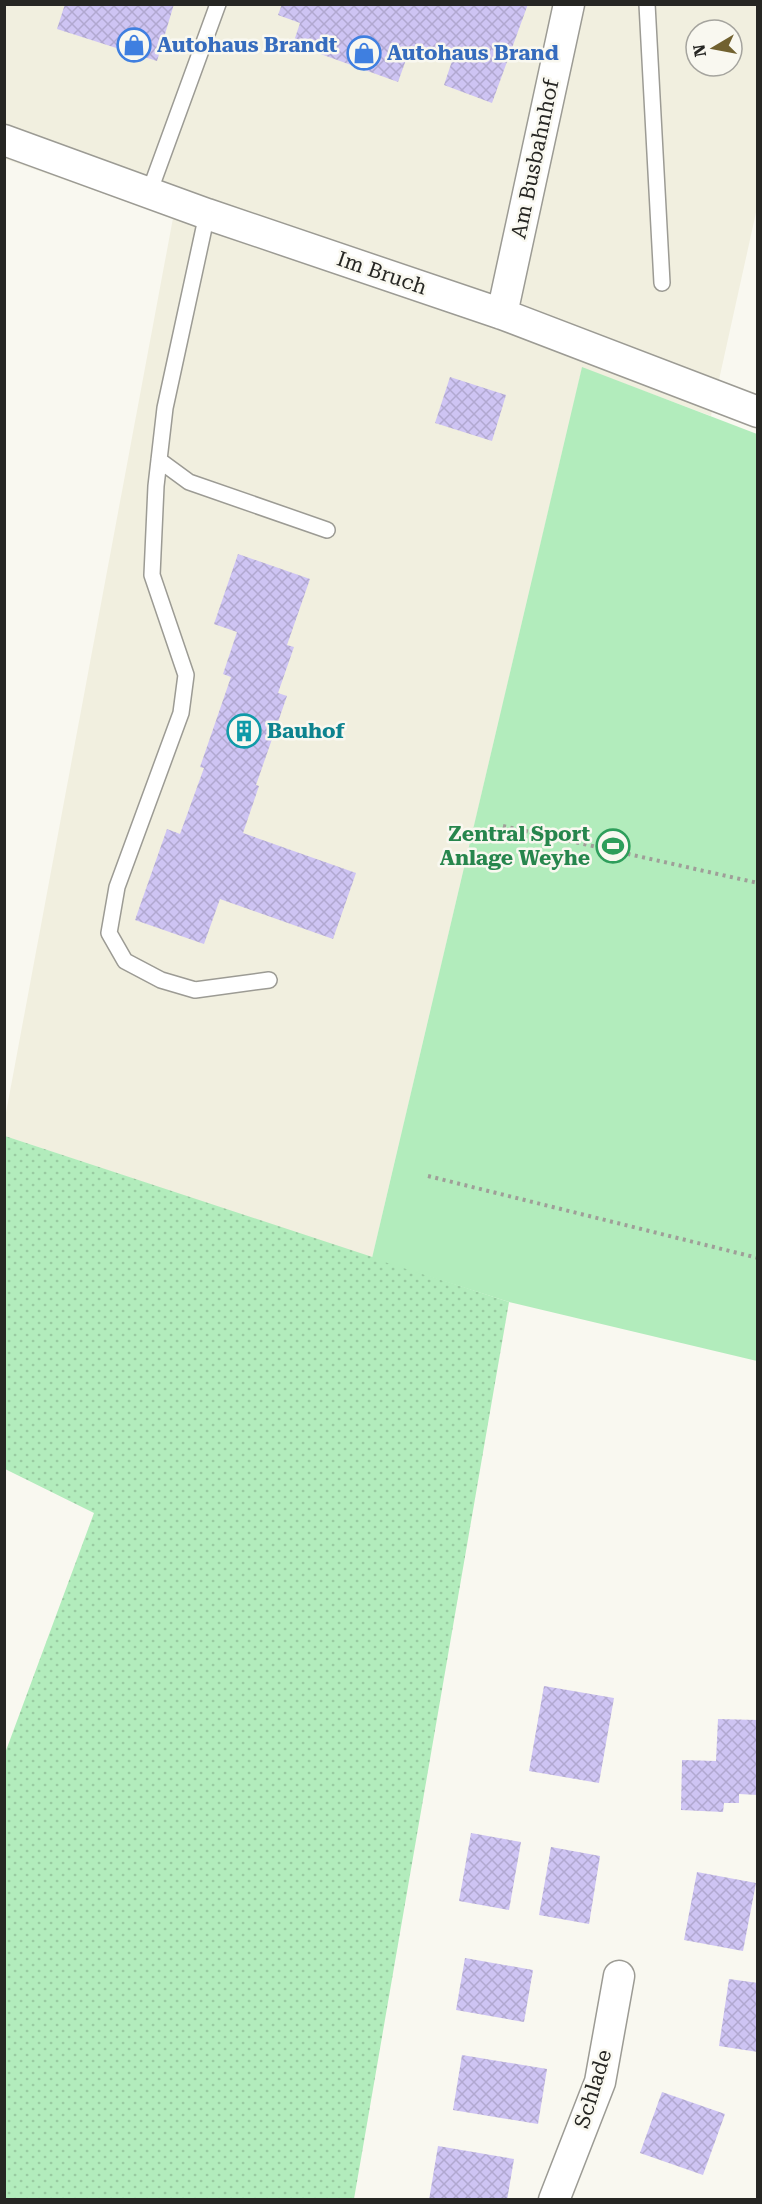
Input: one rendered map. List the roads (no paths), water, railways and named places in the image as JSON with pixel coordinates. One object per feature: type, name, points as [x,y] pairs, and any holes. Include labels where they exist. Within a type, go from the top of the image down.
[{"type":"street","name":"Am Busbahnhof","points":[[502,314],[569,4]]},
{"type":"street","name":"Im Bruch","points":[[4,140],[207,214],[502,314],[758,411]]},
{"type":"street","name":"Schlade","points":[[554,2199],[600,2082],[619,1976]]},
{"type":"lane","points":[[149,193],[218,4]]},
{"type":"lane","points":[[648,4],[663,283]]},
{"type":"lane","points":[[207,214],[165,408],[159,460],[152,575],[186,675],[181,713],[117,887],[108,933],[125,960],[161,980],[195,990],[268,980]]},
{"type":"lane","points":[[159,460],[189,482],[327,531]]},
{"type":"place","name":"Autohaus Brandt","points":[[134,45]]},
{"type":"place","name":"Autohaus Brand","points":[[364,53]]},
{"type":"place","name":"Bauhof","points":[[244,731]]},
{"type":"place","name":"Zentral Sport Anlage Weyhe","points":[[613,846]]}]
